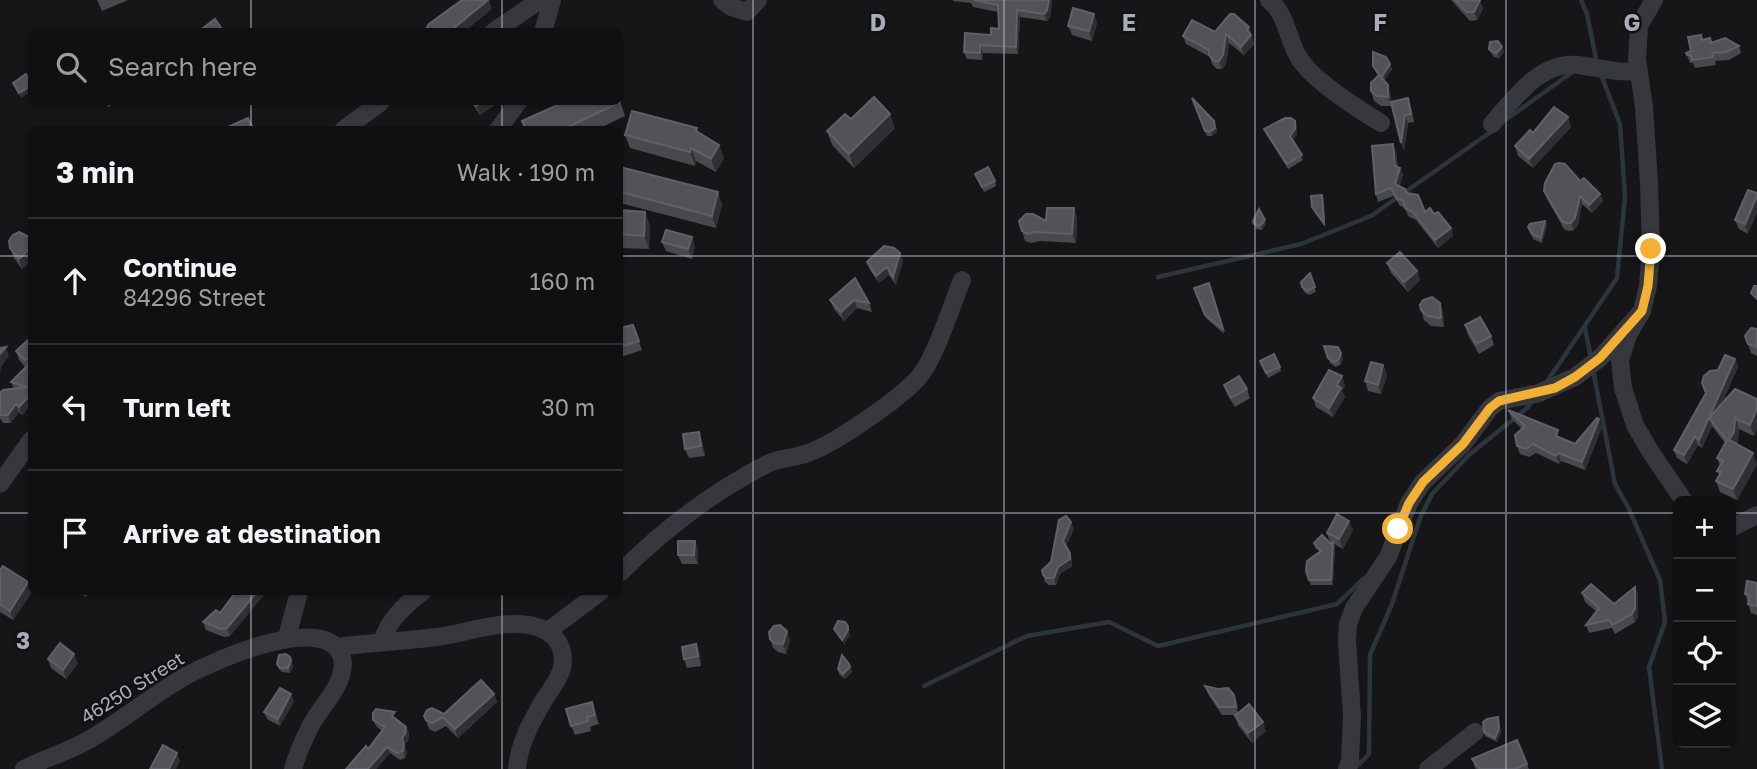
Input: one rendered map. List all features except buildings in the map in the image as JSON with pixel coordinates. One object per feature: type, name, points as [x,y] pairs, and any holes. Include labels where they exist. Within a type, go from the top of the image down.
[{"type":"street","points":[[499,28],[540,0]]},
{"type":"street","points":[[544,28],[552,0]]},
{"type":"street","points":[[722,0],[737,10],[747,12],[755,4],[770,0]]},
{"type":"street","points":[[1269,0],[1281,16],[1300,61],[1346,102],[1381,123]]},
{"type":"street","points":[[1654,0],[1639,26],[1636,59],[1647,136],[1651,249],[1648,286],[1642,311],[1628,335],[1620,360],[1623,387],[1635,425],[1681,496]]},
{"type":"street","points":[[1492,124],[1534,80],[1551,68],[1566,64],[1613,72],[1638,71]]},
{"type":"street","points":[[348,126],[377,105]]},
{"type":"street","points":[[501,126],[516,105]]},
{"type":"street","points":[[623,570],[660,535],[717,493],[772,462],[824,446],[886,405],[919,377],[928,363],[962,280]]},
{"type":"street","points":[[1347,769],[1350,761],[1352,716],[1348,624],[1354,608],[1388,557],[1409,503],[1423,482],[1463,444],[1490,408],[1499,401],[1539,393],[1575,377],[1600,358],[1642,311]]},
{"type":"street","points":[[0,484],[28,445]]},
{"type":"street","points":[[1736,526],[1757,515]]},
{"type":"street","points":[[287,637],[298,595]]},
{"type":"street","points":[[383,642],[392,620],[419,595]]},
{"type":"street","points":[[548,631],[596,595]]},
{"type":"street","points":[[293,769],[313,722],[338,680],[342,657],[336,648],[441,637],[476,628],[524,625],[548,631],[558,642],[563,665],[518,752],[517,769]]},
{"type":"street","name":"46250 Street","points":[[24,769],[81,744],[187,675],[287,637],[318,638],[336,648]]},
{"type":"street","points":[[1428,769],[1475,732]]},
{"type":"waterway","points":[[1581,0],[1587,14],[1597,64]]},
{"type":"waterway","points":[[1507,119],[1574,71]]},
{"type":"waterway","points":[[1546,383],[1617,278],[1625,197],[1620,124],[1600,72]]},
{"type":"waterway","points":[[1158,277],[1301,244],[1371,216],[1492,131]]},
{"type":"waterway","points":[[1585,328],[1591,358]]},
{"type":"waterway","points":[[1593,370],[1615,484],[1660,580],[1665,622],[1649,667],[1662,769]]},
{"type":"waterway","points":[[1355,768],[1369,754],[1370,655],[1392,604],[1420,518],[1432,494],[1470,454],[1527,408],[1534,399]]},
{"type":"waterway","points":[[924,686],[1027,636],[1109,622],[1158,646],[1337,604],[1363,579]]},
{"type":"route","points":[[1398,529],[1409,503],[1423,482],[1463,444],[1490,408],[1499,401],[1555,388],[1600,358],[1642,311],[1648,286],[1651,249]]}]
